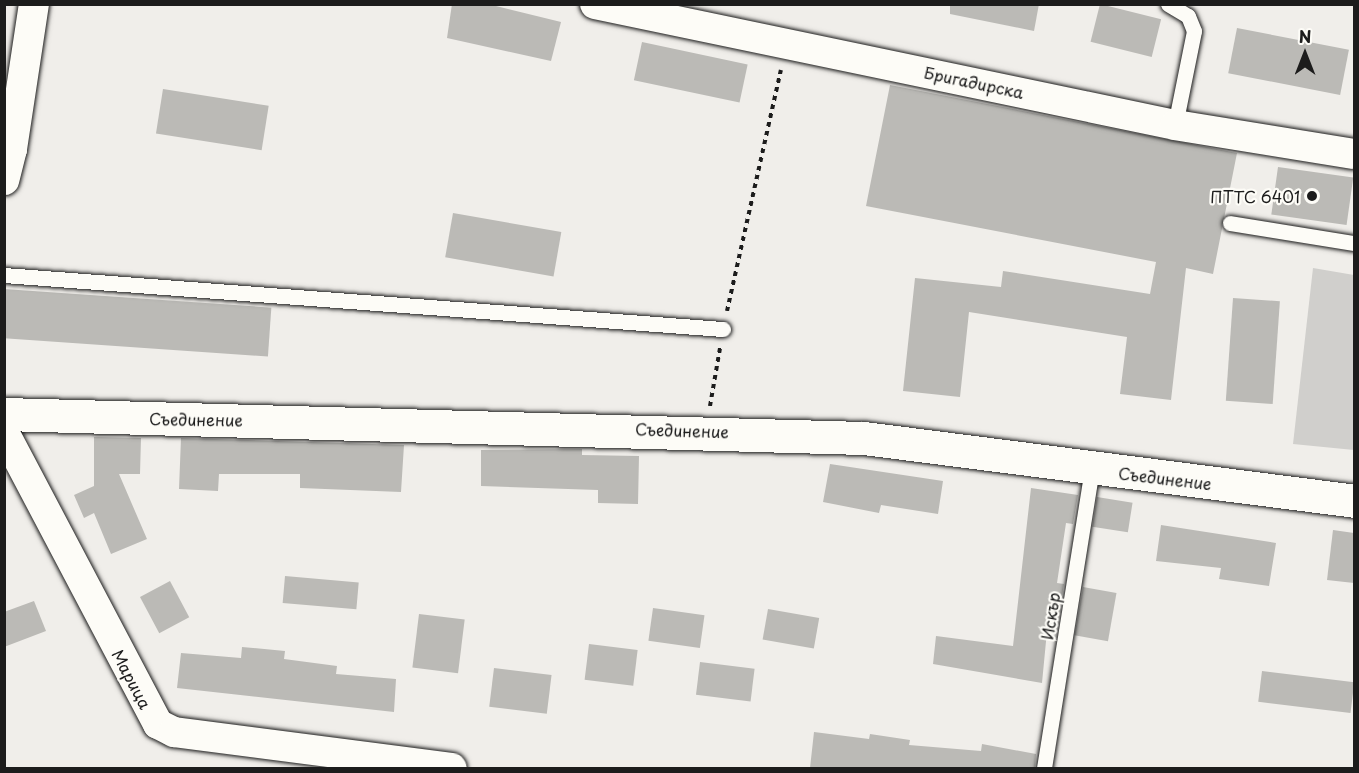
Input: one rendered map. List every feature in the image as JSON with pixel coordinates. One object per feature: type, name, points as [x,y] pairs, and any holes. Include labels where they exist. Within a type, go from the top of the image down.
[{"type":"street","points":[[4,180],[34,4]]},
{"type":"street","name":"Бригадирска","points":[[595,4],[787,42],[1175,125],[1354,154]]},
{"type":"street","name":"Съединение","points":[[4,414],[706,430],[864,438],[1354,501]]},
{"type":"street","name":"Марица","points":[[4,432],[158,724],[174,732],[377,764],[452,768]]},
{"type":"lane","points":[[1168,4],[1188,16],[1194,31],[1175,125]]},
{"type":"lane","points":[[1230,223],[1354,243]]},
{"type":"lane","points":[[4,275],[723,328]]},
{"type":"lane","name":"Искър","points":[[1044,768],[1092,469]]},
{"type":"path","points":[[706,430],[723,328],[787,42]]},
{"type":"shaded area","points":[[1313,268],[1354,275],[1354,450],[1293,444]]},
{"type":"building","points":[[452,4],[488,4],[561,22],[551,61],[447,38]]},
{"type":"building","points":[[950,4],[1039,4],[1034,31],[950,14]]},
{"type":"building","points":[[1100,4],[1161,19],[1152,57],[1091,42]]},
{"type":"building","points":[[1237,28],[1349,50],[1340,95],[1228,73]]},
{"type":"building","points":[[642,42],[748,64],[740,103],[634,80]]},
{"type":"building","points":[[890,85],[1237,153],[1213,274],[1186,268],[1171,400],[1120,394],[1127,337],[969,312],[960,397],[903,391],[915,278],[1001,287],[1003,271],[1150,294],[1156,262],[866,206]]},
{"type":"building","points":[[163,89],[269,106],[262,150],[156,133]]},
{"type":"building","name":"ПТТС 6401","points":[[1278,167],[1353,178],[1347,225],[1271,215]]},
{"type":"building","points":[[453,213],[561,232],[554,276],[445,257]]},
{"type":"building","points":[[4,289],[271,308],[268,357],[4,338]]},
{"type":"building","points":[[1233,298],[1280,301],[1273,404],[1226,401]]},
{"type":"building","points":[[94,437],[141,438],[140,474],[119,474],[147,539],[111,554],[94,513],[84,518],[74,495],[94,486]]},
{"type":"building","points":[[181,438],[404,445],[401,492],[300,488],[300,474],[219,474],[218,491],[179,489]]},
{"type":"building","points":[[582,449],[582,455],[639,456],[638,504],[598,503],[598,490],[481,486],[481,450]]},
{"type":"building","points":[[830,464],[943,481],[938,514],[881,505],[879,513],[823,502]]},
{"type":"building","points":[[1031,488],[1078,495],[1073,524],[1066,523],[1057,583],[1064,584],[1056,632],[1047,631],[1042,683],[933,664],[936,636],[1013,646]]},
{"type":"building","points":[[1097,497],[1133,503],[1128,532],[1092,527]]},
{"type":"building","points":[[1161,525],[1276,543],[1269,586],[1219,579],[1221,568],[1156,561]]},
{"type":"building","points":[[1333,530],[1354,533],[1354,583],[1327,580]]},
{"type":"building","points":[[285,576],[359,582],[356,609],[283,603]]},
{"type":"building","points":[[170,581],[189,617],[159,633],[140,597]]},
{"type":"building","points":[[1083,587],[1116,593],[1108,641],[1074,635]]},
{"type":"building","points":[[34,601],[46,631],[4,647],[4,612]]},
{"type":"building","points":[[653,608],[704,615],[700,648],[648,641]]},
{"type":"building","points":[[768,609],[819,618],[814,649],[763,640]]},
{"type":"building","points":[[419,614],[465,620],[458,673],[412,668]]},
{"type":"building","points":[[589,644],[638,650],[633,686],[585,680]]},
{"type":"building","points":[[242,647],[285,651],[284,659],[337,666],[336,674],[396,679],[394,712],[177,688],[181,653],[241,658]]},
{"type":"building","points":[[700,662],[755,669],[751,701],[696,695]]},
{"type":"building","points":[[494,668],[552,675],[547,714],[489,707]]},
{"type":"building","points":[[1262,671],[1354,682],[1351,713],[1258,702]]},
{"type":"building","points":[[814,732],[869,739],[870,734],[910,740],[909,745],[981,751],[982,744],[1036,754],[1035,768],[810,768]]},
{"type":"place","name":"ПТТС 6401","points":[[1312,196]]}]
